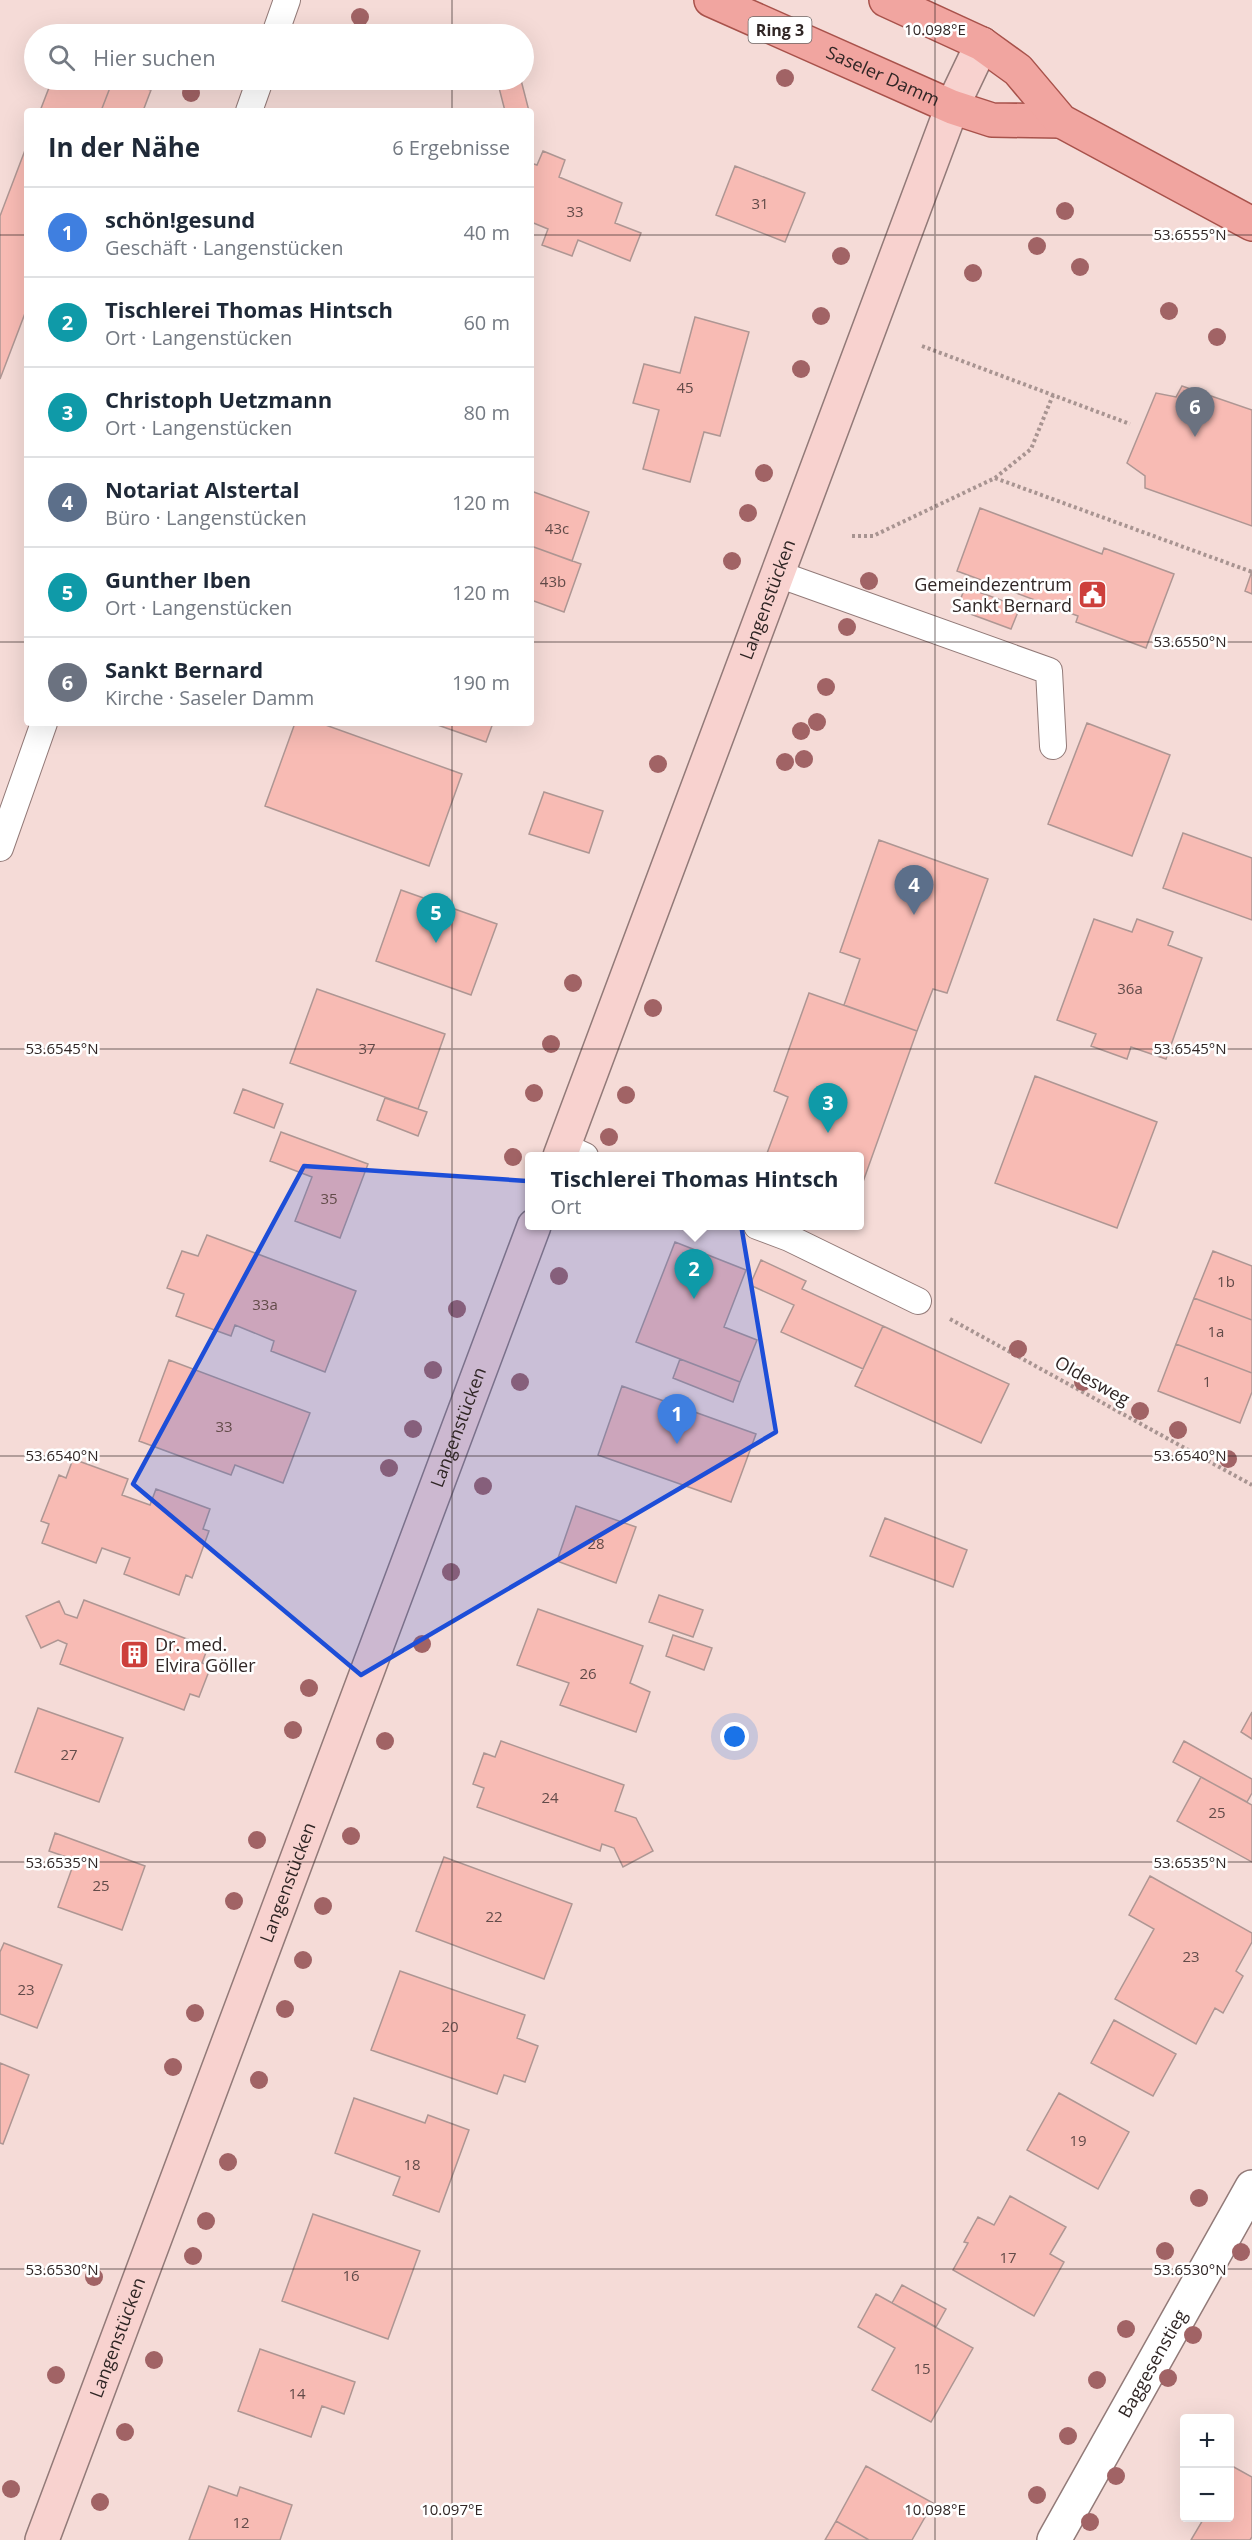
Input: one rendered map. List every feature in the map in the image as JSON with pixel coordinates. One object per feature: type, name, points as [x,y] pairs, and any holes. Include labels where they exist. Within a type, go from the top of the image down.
[{"type":"main road","name":"Saseler Damm","points":[[711,0],[952,107],[992,120],[1061,121]]},
{"type":"main road","name":"Saseler Damm","points":[[886,0],[982,44],[1018,70],[1061,121],[1252,224]]},
{"type":"street","name":"Langenstücken","points":[[569,1152],[778,574],[952,107],[982,44]]},
{"type":"street","name":"Langenstücken","points":[[42,2540],[533,1230]]},
{"type":"street","name":"Baggesenstieg","points":[[1054,2540],[1252,2187]]},
{"type":"lane","points":[[279,24],[287,0]]},
{"type":"lane","points":[[250,108],[256,90]]},
{"type":"lane","points":[[778,574],[1049,671],[1053,746]]},
{"type":"lane","points":[[0,848],[43,726]]},
{"type":"lane","points":[[768,1230],[918,1301]]},
{"type":"path","points":[[921,346],[1130,424]]},
{"type":"path","points":[[852,536],[873,536],[994,478],[1031,449],[1053,394]]},
{"type":"path","points":[[994,478],[1252,572]]},
{"type":"path","name":"Oldesweg","points":[[918,1301],[1252,1485]]},
{"type":"highlighted area","points":[[304,1166],[736,1195],[776,1432],[361,1675],[133,1484]]},
{"type":"building","points":[[48,90],[109,90],[102,108],[41,108]]},
{"type":"building","points":[[109,90],[151,90],[144,108],[102,108]]},
{"type":"building","points":[[500,90],[524,90],[528,108],[504,108]]},
{"type":"building","points":[[543,151],[565,160],[559,177],[622,203],[615,223],[641,233],[630,261],[578,240],[572,256],[542,245],[548,229],[534,223],[534,164],[537,165]]},
{"type":"building","points":[[24,153],[24,316],[0,379],[0,216]]},
{"type":"building","points":[[735,166],[805,193],[785,242],[716,215]]},
{"type":"building","points":[[695,317],[749,332],[720,436],[704,432],[690,482],[643,469],[659,410],[633,403],[644,364],[680,373]]},
{"type":"building","points":[[1182,386],[1252,410],[1252,526],[1145,488],[1145,476],[1127,463],[1156,393],[1176,397]]},
{"type":"building","points":[[534,492],[589,512],[572,561],[534,547]]},
{"type":"building","name":"Gemeindezentrum Sankt Bernard","points":[[980,508],[1102,554],[1104,548],[1174,574],[1146,648],[1076,622],[1078,616],[957,571]]},
{"type":"building","points":[[534,547],[581,564],[564,612],[534,601]]},
{"type":"building","points":[[1252,571],[1252,594],[1245,591]]},
{"type":"building","points":[[965,587],[1020,607],[1011,629],[957,609]]},
{"type":"building","points":[[1087,723],[1170,755],[1132,856],[1048,824]]},
{"type":"building","points":[[294,726],[328,726],[462,774],[429,866],[265,806]]},
{"type":"building","points":[[441,726],[492,726],[486,742]]},
{"type":"building","points":[[544,792],[603,811],[589,853],[529,834]]},
{"type":"building","points":[[1183,833],[1252,858],[1252,920],[1163,888]]},
{"type":"building","points":[[879,840],[988,879],[947,993],[933,989],[917,1031],[844,1005],[860,959],[840,952]]},
{"type":"building","points":[[401,890],[497,924],[471,995],[376,961]]},
{"type":"building","points":[[1094,919],[1132,932],[1137,919],[1173,932],[1168,945],[1202,958],[1166,1059],[1131,1047],[1127,1059],[1091,1046],[1096,1034],[1057,1020]]},
{"type":"building","points":[[317,989],[445,1034],[418,1109],[290,1063]]},
{"type":"building","points":[[809,993],[917,1031],[864,1179],[864,1152],[767,1152],[788,1097],[774,1091]]},
{"type":"building","points":[[1035,1076],[1157,1122],[1117,1228],[995,1183]]},
{"type":"building","points":[[243,1089],[283,1104],[274,1128],[234,1113]]},
{"type":"building","points":[[385,1098],[427,1112],[418,1136],[377,1120]]},
{"type":"building","points":[[281,1132],[368,1164],[340,1238],[295,1221],[312,1177],[270,1161]]},
{"type":"building","points":[[207,1235],[356,1291],[325,1372],[271,1351],[274,1341],[235,1325],[231,1336],[176,1316],[184,1294],[167,1288],[182,1251],[198,1256]]},
{"type":"building","points":[[675,1242],[746,1270],[724,1327],[757,1340],[740,1382],[636,1342]]},
{"type":"building","points":[[1213,1251],[1252,1266],[1252,1320],[1194,1298]]},
{"type":"building","points":[[761,1260],[806,1281],[802,1289],[883,1326],[863,1369],[781,1332],[794,1305],[750,1285]]},
{"type":"building","points":[[1194,1298],[1252,1320],[1252,1373],[1176,1344]]},
{"type":"building","points":[[883,1326],[1009,1384],[981,1443],[855,1386]]},
{"type":"building","points":[[1176,1344],[1252,1373],[1252,1392],[1240,1423],[1158,1391]]},
{"type":"building","points":[[680,1359],[740,1382],[733,1402],[673,1378]]},
{"type":"building","points":[[169,1360],[310,1413],[283,1483],[235,1465],[231,1475],[139,1441]]},
{"type":"building","points":[[622,1386],[756,1434],[731,1502],[598,1455]]},
{"type":"building","points":[[73,1459],[128,1479],[122,1495],[150,1505],[156,1489],[210,1509],[203,1529],[209,1531],[192,1578],[186,1575],[179,1595],[124,1574],[130,1558],[102,1548],[96,1563],[42,1543],[49,1524],[41,1521],[59,1475],[66,1478]]},
{"type":"building","points":[[576,1506],[636,1527],[616,1583],[557,1561]]},
{"type":"building","points":[[885,1518],[967,1550],[953,1587],[870,1556]]},
{"type":"building","points":[[659,1595],[703,1610],[693,1637],[649,1622]]},
{"type":"building","name":"Dr. med. Elvira Göller","points":[[84,1600],[208,1647],[202,1663],[211,1666],[199,1697],[190,1694],[184,1710],[60,1664],[67,1644],[58,1640],[41,1648],[26,1616],[59,1601],[65,1614],[77,1618]]},
{"type":"building","points":[[538,1609],[643,1646],[630,1683],[650,1692],[636,1732],[560,1705],[569,1683],[517,1665]]},
{"type":"building","points":[[673,1635],[712,1648],[704,1670],[666,1656]]},
{"type":"building","points":[[38,1708],[123,1738],[99,1802],[15,1772]]},
{"type":"building","points":[[1252,1712],[1252,1739],[1241,1732]]},
{"type":"building","points":[[501,1741],[624,1785],[615,1811],[636,1818],[653,1851],[623,1867],[614,1848],[602,1844],[600,1851],[477,1807],[484,1788],[473,1784],[484,1753],[495,1757]]},
{"type":"building","points":[[1184,1741],[1252,1779],[1252,1793],[1247,1802],[1173,1762]]},
{"type":"building","points":[[1201,1777],[1252,1805],[1252,1862],[1177,1821]]},
{"type":"building","points":[[55,1833],[145,1866],[122,1930],[58,1907],[75,1860],[49,1851]]},
{"type":"building","points":[[444,1857],[572,1904],[544,1979],[416,1931]]},
{"type":"building","points":[[1150,1876],[1252,1933],[1252,1942],[1236,1971],[1243,1976],[1223,2013],[1215,2008],[1196,2044],[1115,1999],[1154,1929],[1129,1915]]},
{"type":"building","points":[[4,1943],[62,1965],[37,2028],[0,2014],[0,1952]]},
{"type":"building","points":[[400,1971],[525,2015],[517,2038],[538,2046],[525,2082],[504,2075],[497,2094],[371,2050]]},
{"type":"building","points":[[1114,2020],[1176,2054],[1153,2096],[1091,2063]]},
{"type":"building","points":[[0,2063],[29,2075],[3,2144],[0,2143]]},
{"type":"building","points":[[1059,2093],[1129,2132],[1098,2189],[1027,2150]]},
{"type":"building","points":[[354,2098],[425,2123],[428,2115],[469,2130],[439,2212],[393,2195],[400,2177],[335,2153]]},
{"type":"building","points":[[1010,2196],[1066,2227],[1050,2254],[1064,2262],[1034,2316],[953,2270],[968,2243],[964,2242],[978,2217],[994,2225]]},
{"type":"building","points":[[313,2214],[420,2251],[388,2339],[282,2301]]},
{"type":"building","points":[[902,2285],[946,2309],[936,2327],[892,2303]]},
{"type":"building","points":[[876,2294],[973,2348],[931,2422],[872,2390],[895,2348],[858,2327]]},
{"type":"building","points":[[260,2349],[355,2382],[344,2414],[322,2406],[311,2437],[238,2411]]},
{"type":"building","points":[[866,2466],[933,2503],[912,2540],[869,2540],[836,2521]]},
{"type":"building","points":[[1234,2467],[1252,2477],[1252,2537],[1250,2540],[1191,2540],[1202,2522],[1234,2522]]},
{"type":"building","points":[[209,2486],[237,2496],[240,2487],[292,2505],[280,2540],[189,2540]]},
{"type":"building","points":[[836,2521],[869,2540],[825,2540]]},
{"type":"place","name":"Sankt Bernard","points":[[1195,437]]},
{"type":"place","name":"Gemeindezentrum Sankt Bernard","points":[[1093,595]]},
{"type":"place","name":"Notariat Alstertal","points":[[914,915]]},
{"type":"place","name":"Gunther Iben","points":[[436,943]]},
{"type":"place","name":"Christoph Uetzmann","points":[[828,1133]]},
{"type":"place","name":"Tischlerei Thomas Hintsch","points":[[694,1299]]},
{"type":"place","name":"schön!gesund","points":[[677,1444]]},
{"type":"place","name":"Dr. med. Elvira Göller","points":[[134,1655]]}]
